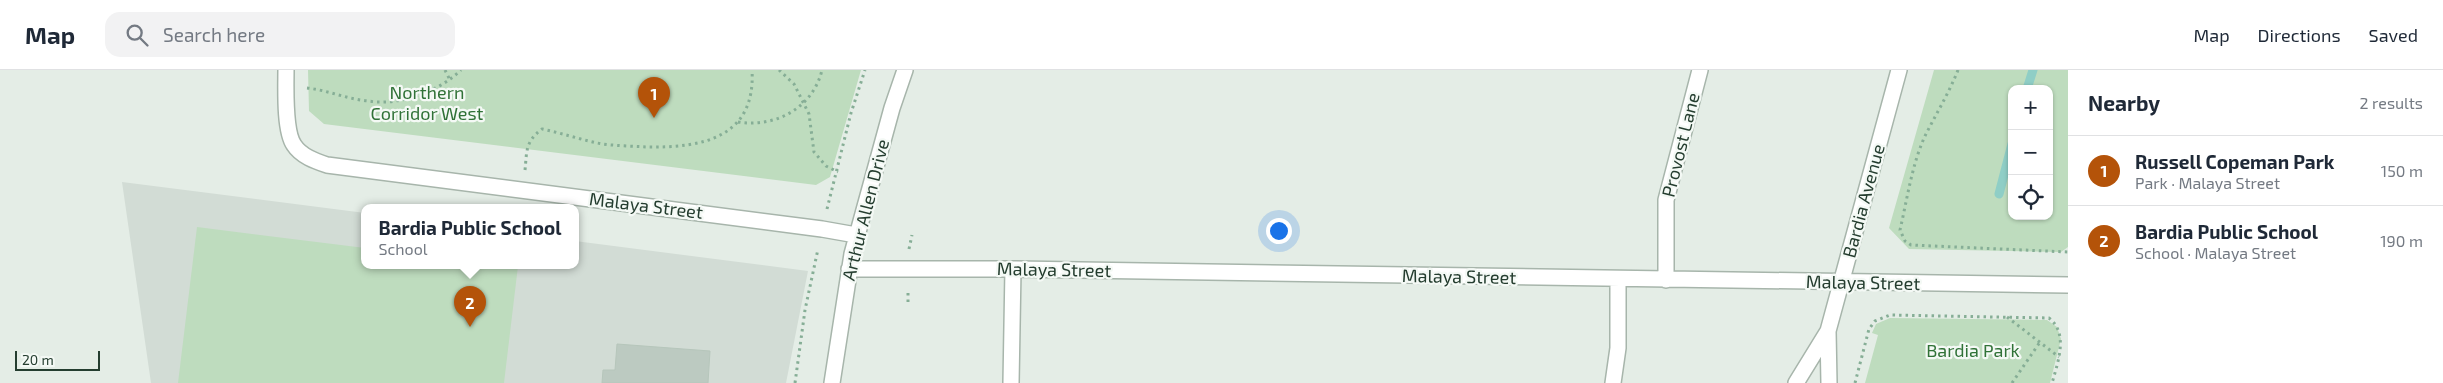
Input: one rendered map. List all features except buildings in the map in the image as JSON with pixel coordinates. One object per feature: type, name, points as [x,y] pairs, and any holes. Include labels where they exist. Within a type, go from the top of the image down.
[{"type":"street","points":[[286,70],[286,91]]},
{"type":"street","name":"Arthur Allen Drive","points":[[832,383],[849,268],[856,235],[892,108],[905,70]]},
{"type":"street","name":"Provost Lane","points":[[1666,280],[1666,200],[1700,70]]},
{"type":"street","name":"Bardia Avenue","points":[[1829,383],[1828,332],[1899,70]]},
{"type":"street","name":"Malaya Street","points":[[286,91],[293,144],[304,155],[327,165],[856,235]]},
{"type":"street","name":"Malaya Street","points":[[849,268],[2068,285]]},
{"type":"street","points":[[1011,383],[1013,269]]},
{"type":"street","points":[[1613,383],[1618,348],[1618,279]]},
{"type":"street","name":"Bardia Avenue","points":[[1796,383],[1828,332]]},
{"type":"path","points":[[445,70],[450,80]]},
{"type":"path","points":[[286,91],[308,88],[369,102],[407,100],[450,80],[461,70]]},
{"type":"path","points":[[522,190],[528,143],[542,129],[599,143],[660,147],[711,141],[724,134],[738,122],[746,111],[750,98],[752,70]]},
{"type":"path","points":[[779,70],[794,84],[804,104],[811,125],[814,152],[826,166],[838,172]]},
{"type":"path","points":[[738,122],[754,125],[766,124],[783,117],[804,104],[813,92],[822,70]]},
{"type":"path","points":[[1958,70],[1949,94],[1925,137],[1919,154],[1900,230],[1905,241],[1911,245],[2068,252]]},
{"type":"path","points":[[1854,383],[1869,329],[1875,320],[1890,314],[2048,318],[2058,323],[2063,331],[2064,341],[2052,383]]},
{"type":"path","points":[[2007,317],[2060,357]]},
{"type":"path","points":[[2012,383],[2040,342]]},
{"type":"shaded area","points":[[122,182],[361,212],[361,269],[579,269],[579,242],[808,271],[786,383],[151,383]]},
{"type":"green space","name":"Northern Corridor West","points":[[308,70],[861,70],[830,177],[816,185],[324,124],[309,111]]},
{"type":"green space","points":[[1934,70],[2068,70],[2068,247],[2061,252],[1909,249],[1889,228]]},
{"type":"green space","points":[[197,227],[361,248],[361,269],[518,269],[504,383],[178,383]]},
{"type":"green space","name":"Bardia Park","points":[[1890,318],[2047,320],[2057,327],[2061,339],[2050,383],[1865,383],[1878,335],[1872,333],[1876,324]]},
{"type":"waterway","points":[[2028,85],[2033,70]]},
{"type":"waterway","points":[[1999,194],[2008,159]]},
{"type":"place","name":"Russell Copeman Park","points":[[654,118]]},
{"type":"place","name":"Bardia Public School","points":[[470,327]]}]
